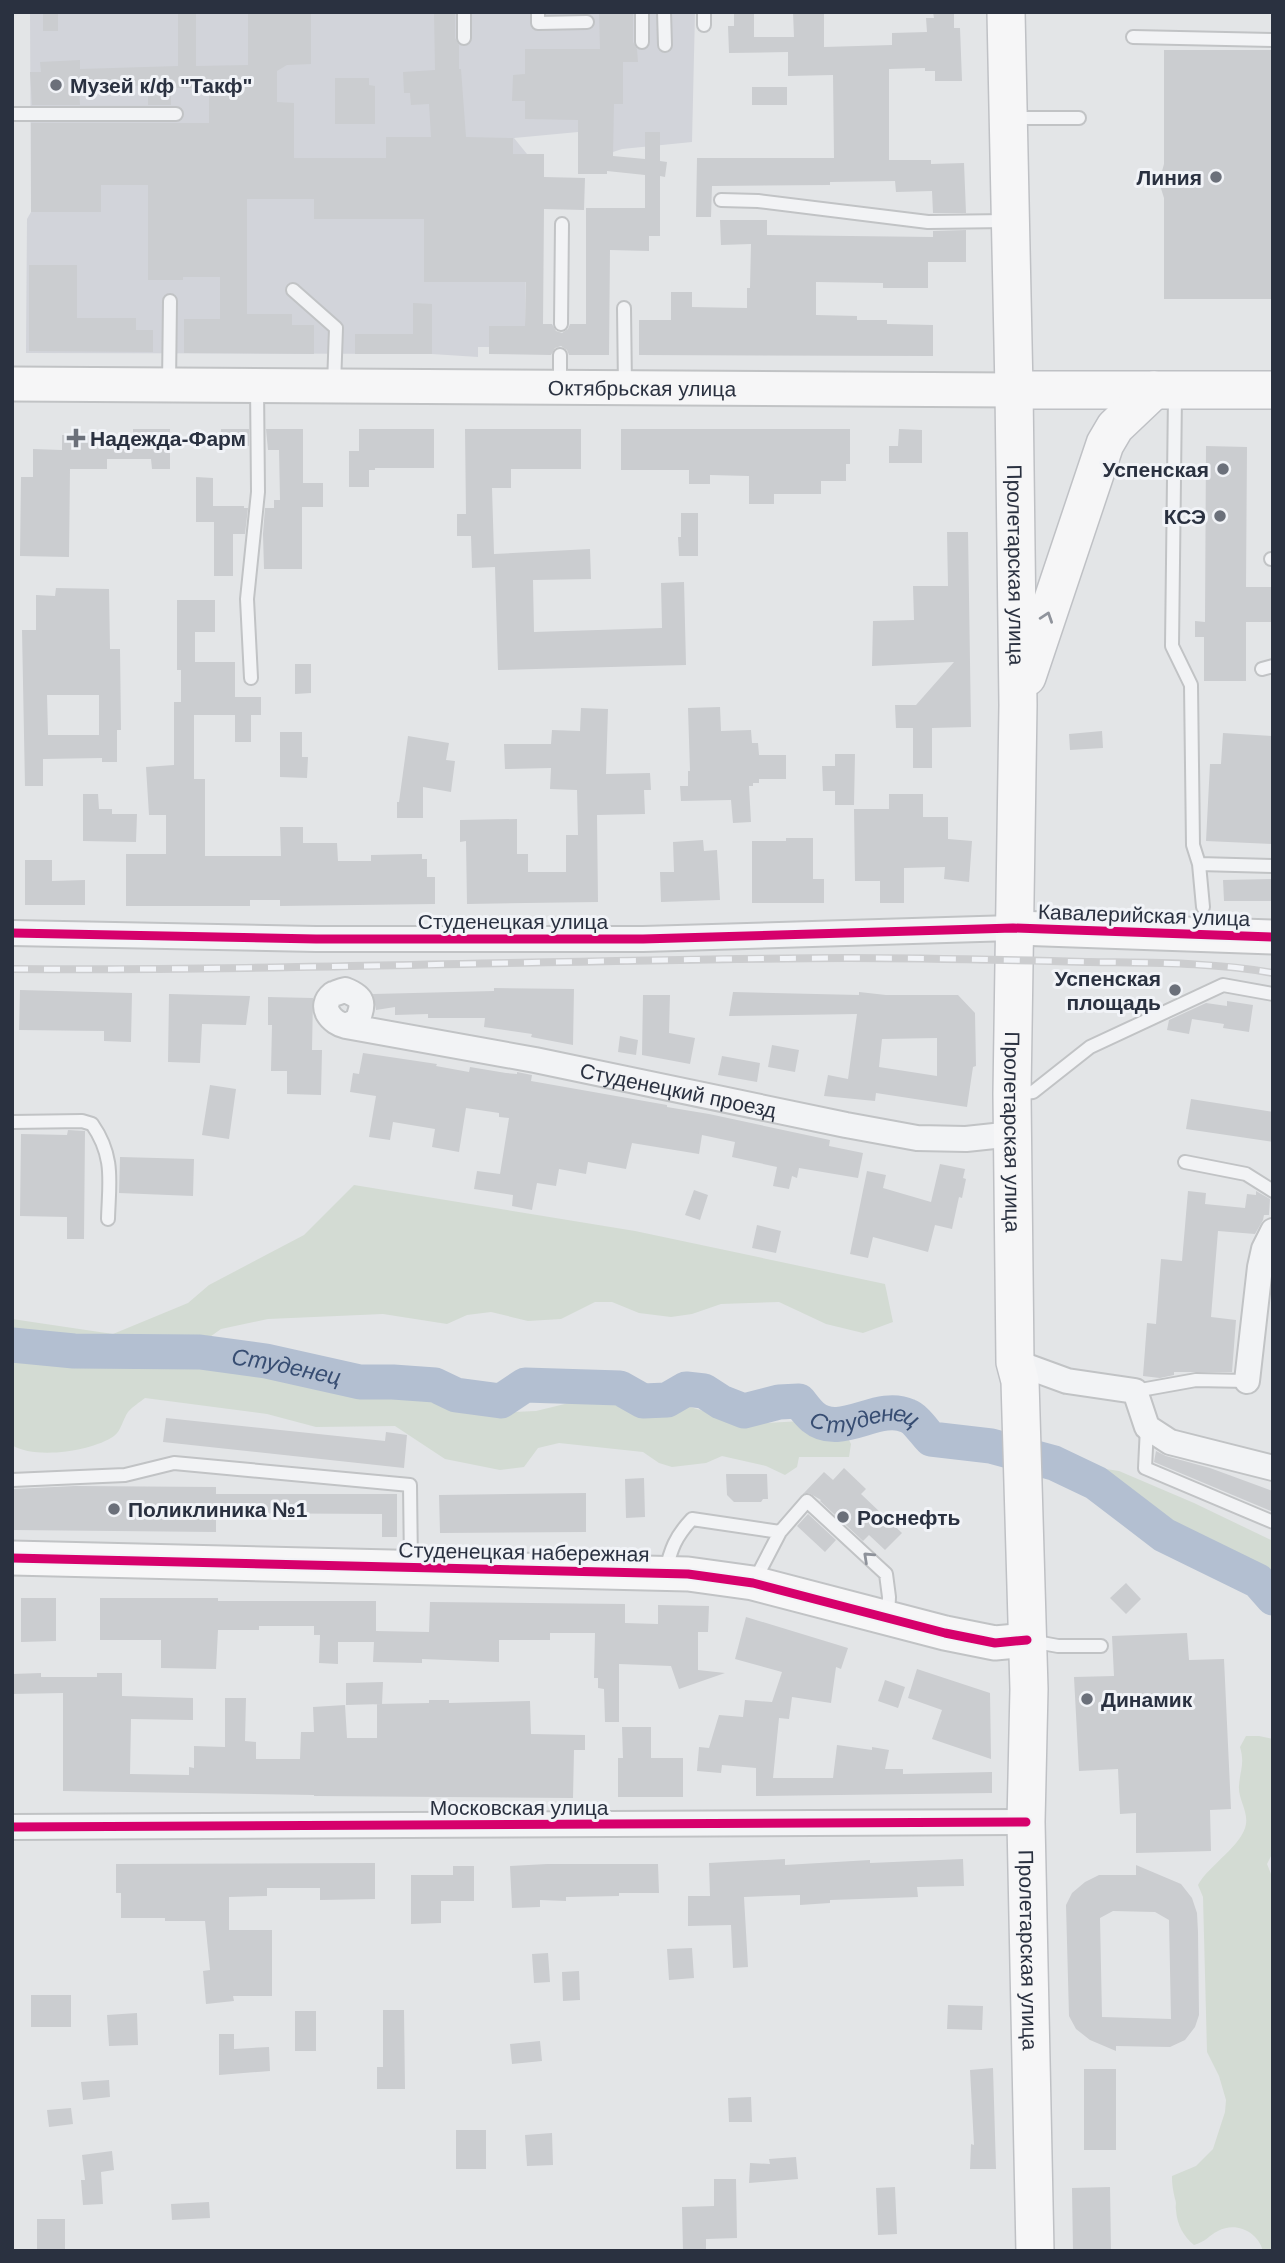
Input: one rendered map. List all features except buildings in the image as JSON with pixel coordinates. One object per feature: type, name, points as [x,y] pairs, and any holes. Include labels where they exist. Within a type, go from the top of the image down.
[{"type":"main road","name":"Пролетарская улица","points":[[1006,12],[1018,705],[1012,1094],[1029,1689],[1026,1822],[1035,2251]]},
{"type":"main road","name":"Октябрьская улица","points":[[1014,390],[1273,390]]},
{"type":"main road","points":[[1018,705],[1105,444],[1115,427],[1165,390]]},
{"type":"street","name":"Октябрьская улица","points":[[12,384],[1014,390]]},
{"type":"street","name":"Студенецкая улица","points":[[12,933],[316,939],[643,939],[1013,928]]},
{"type":"street","name":"Кавалерийская улица","points":[[1013,928],[1273,937]]},
{"type":"street","name":"Студенецкий проезд","points":[[346,1026],[535,1060],[917,1138],[966,1139],[1013,1134]]},
{"type":"street","points":[[1247,1381],[1260,1267],[1264,1249],[1273,1231]]},
{"type":"street","points":[[1018,1372],[1135,1391],[1147,1427],[1170,1442],[1273,1468]]},
{"type":"street","name":"Студенецкая набережная","points":[[12,1558],[688,1574],[753,1583],[945,1633],[995,1643],[1027,1640]]},
{"type":"street","name":"Московская улица","points":[[12,1827],[1026,1822]]},
{"type":"lane","points":[[464,12],[464,38]]},
{"type":"lane","points":[[538,12],[538,23],[587,22]]},
{"type":"lane","points":[[642,12],[642,42]]},
{"type":"lane","points":[[664,12],[665,45]]},
{"type":"lane","points":[[1133,37],[1273,40]]},
{"type":"lane","points":[[12,114],[176,114]]},
{"type":"lane","points":[[1009,118],[1079,118]]},
{"type":"lane","points":[[721,200],[758,201],[928,222],[1011,221]]},
{"type":"lane","points":[[561,324],[562,224]]},
{"type":"lane","points":[[293,290],[336,328],[334,386]]},
{"type":"lane","points":[[169,385],[170,301]]},
{"type":"lane","points":[[624,309],[625,388]]},
{"type":"lane","points":[[560,355],[560,387]]},
{"type":"lane","points":[[251,678],[247,599],[258,492],[257,385]]},
{"type":"lane","points":[[1165,390],[1172,646],[1191,685],[1193,845],[1199,864],[1203,907]]},
{"type":"lane","points":[[1199,864],[1273,866]]},
{"type":"lane","points":[[1012,1094],[1032,1092],[1090,1047],[1223,985],[1273,994]]},
{"type":"lane","points":[[12,1122],[82,1121],[92,1124],[102,1138],[109,1160],[108,1219]]},
{"type":"lane","points":[[1185,1162],[1247,1174],[1273,1191]]},
{"type":"lane","points":[[1135,1391],[1195,1380],[1247,1381]]},
{"type":"lane","points":[[1147,1427],[1145,1468],[1273,1522]]},
{"type":"lane","points":[[12,1480],[125,1475],[174,1463],[410,1485],[411,1566]]},
{"type":"lane","points":[[753,1583],[780,1532],[807,1502],[886,1574],[888,1617]]},
{"type":"lane","points":[[664,1573],[672,1546],[679,1533],[692,1519],[780,1532]]},
{"type":"lane","points":[[1027,1640],[1058,1646],[1101,1646]]},
{"type":"shaded area","points":[[30,12],[695,12],[692,142],[613,152],[578,132],[514,138],[527,154],[525,354],[489,354],[489,347],[478,347],[478,357],[432,354],[26,353],[27,219],[31,212]]},
{"type":"shaded area","points":[[354,1185],[635,1231],[885,1284],[893,1322],[863,1333],[826,1324],[779,1302],[721,1304],[692,1314],[671,1317],[639,1313],[612,1302],[595,1302],[561,1319],[528,1321],[491,1312],[467,1315],[447,1324],[383,1314],[268,1319],[221,1329],[200,1344],[204,1359],[218,1368],[410,1393],[492,1413],[536,1411],[573,1402],[680,1404],[747,1424],[802,1421],[845,1432],[851,1444],[849,1457],[799,1457],[797,1467],[785,1475],[766,1466],[722,1456],[706,1463],[672,1467],[659,1463],[643,1452],[559,1443],[538,1448],[524,1467],[500,1470],[445,1459],[395,1426],[316,1427],[267,1414],[145,1398],[128,1412],[114,1436],[92,1446],[49,1453],[22,1450],[12,1445],[12,1319],[113,1334],[188,1303],[209,1285],[304,1235]]},
{"type":"shaded area","points":[[1106,1469],[1119,1471],[1194,1503],[1273,1541],[1273,1585],[1243,1586],[1231,1580],[1104,1482]]},
{"type":"shaded area","points":[[1246,1736],[1273,1739],[1273,1852],[1267,1864],[1273,1879],[1273,2251],[1263,2251],[1251,2234],[1232,2227],[1218,2231],[1194,2245],[1179,2226],[1172,2182],[1172,2176],[1196,2166],[1213,2149],[1225,2112],[1226,2100],[1219,2076],[1207,2052],[1203,1897],[1198,1885],[1239,1840],[1246,1824],[1239,1791],[1242,1763],[1240,1747]]},
{"type":"waterway","name":"Студенец","points":[[12,1345],[74,1351],[200,1352],[266,1361],[360,1382],[435,1385],[456,1395],[501,1401],[525,1385],[620,1388],[643,1401],[667,1400],[686,1389],[704,1391],[721,1402],[744,1411],[779,1402],[799,1401],[813,1417],[835,1425],[884,1413],[896,1413],[911,1418],[931,1439],[991,1446],[1054,1463],[1096,1483],[1164,1535],[1258,1581],[1273,1598]]},
{"type":"railway","points":[[12,969],[879,958],[1182,964],[1273,973]]},
{"type":"cycle path","points":[[12,933],[316,939],[643,939],[1013,928],[1273,937]]},
{"type":"cycle path","points":[[12,1558],[688,1574],[753,1583],[945,1633],[995,1643],[1027,1640]]},
{"type":"cycle path","points":[[12,1827],[1026,1822]]},
{"type":"place","name":"Музей к/ф \"Такф\"","points":[[56,85]]},
{"type":"place","name":"Линия","points":[[1216,177]]},
{"type":"place","name":"Надежда-Фарм","points":[[76,438]]},
{"type":"place","name":"Успенская","points":[[1223,469]]},
{"type":"place","name":"КСЭ","points":[[1220,516]]},
{"type":"place","name":"Успенская площадь","points":[[1175,990]]},
{"type":"place","name":"Поликлиника №1","points":[[114,1509]]},
{"type":"place","name":"Роснефть","points":[[843,1517]]},
{"type":"place","name":"Динамик","points":[[1087,1699]]}]
